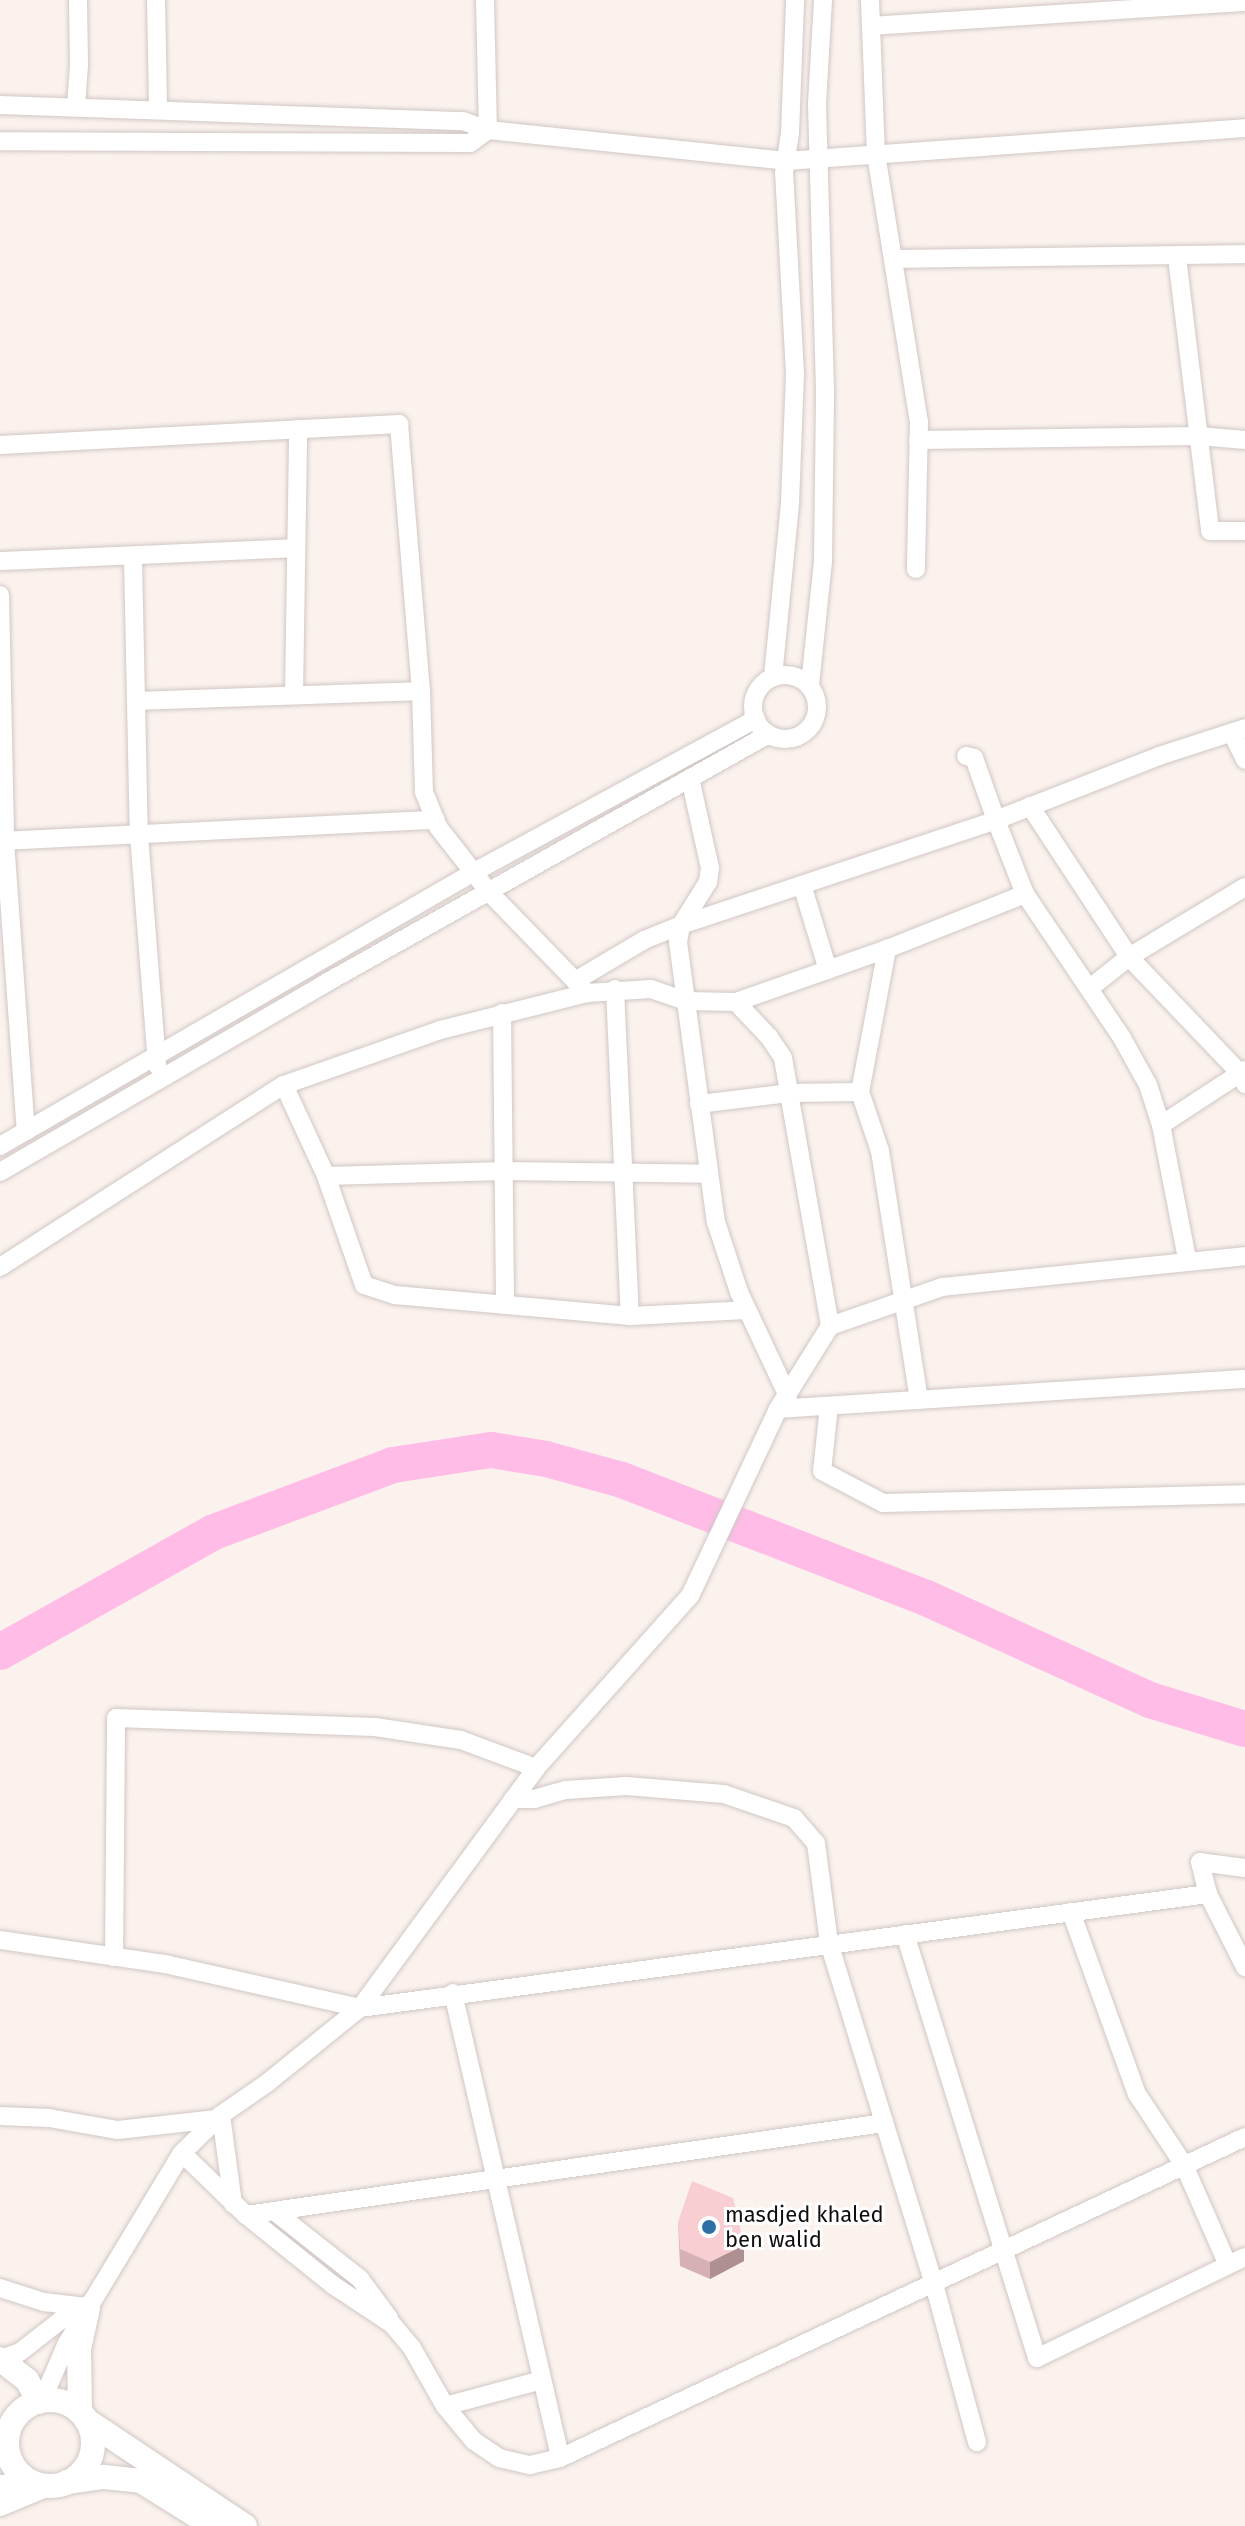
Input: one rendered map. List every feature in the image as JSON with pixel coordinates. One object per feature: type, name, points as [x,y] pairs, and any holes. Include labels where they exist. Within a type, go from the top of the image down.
[{"type":"main road","points":[[0,2504],[86,2466],[91,2455],[91,2431],[83,2416],[79,2349],[88,2308]]},
{"type":"main road","points":[[0,2359],[27,2380],[41,2401]]},
{"type":"main road","points":[[213,2526],[141,2481],[104,2477],[49,2484],[18,2471],[4,2434],[20,2412],[41,2401],[62,2402],[245,2526]]},
{"type":"street","points":[[76,106],[78,0]]},
{"type":"street","points":[[156,0],[158,109]]},
{"type":"street","points":[[485,0],[488,130]]},
{"type":"street","points":[[773,677],[790,503],[795,374],[786,161],[795,0]]},
{"type":"street","points":[[810,685],[793,675],[773,677],[758,690],[753,710],[756,719],[769,734],[788,739],[806,731],[817,714],[817,703],[810,685],[823,561],[825,390],[817,104],[823,0]]},
{"type":"street","points":[[870,0],[876,154],[919,422],[916,569]]},
{"type":"street","points":[[871,26],[1245,2]]},
{"type":"street","points":[[0,105],[463,121],[488,130],[786,161],[1245,128]]},
{"type":"street","points":[[0,141],[470,143],[488,130]]},
{"type":"street","points":[[893,259],[1245,254]]},
{"type":"street","points":[[1177,257],[1210,531],[1245,531]]},
{"type":"street","points":[[0,445],[399,424],[421,691],[424,792],[435,820],[489,892],[581,987],[651,989],[685,1001],[736,1002],[887,949],[1025,894]]},
{"type":"street","points":[[294,695],[298,429]]},
{"type":"street","points":[[918,440],[1199,436],[1245,440]]},
{"type":"street","points":[[0,561],[133,558],[296,548]]},
{"type":"street","points":[[133,558],[139,835],[154,1057],[161,1079]]},
{"type":"street","points":[[0,595],[2,841],[7,960],[26,1131]]},
{"type":"street","points":[[137,701],[421,691]]},
{"type":"street","points":[[0,1146],[474,872],[756,719]]},
{"type":"street","points":[[0,1267],[284,1085],[440,1030],[581,987],[644,940],[681,925],[996,820],[1159,756],[1238,731],[1245,760]]},
{"type":"street","points":[[0,1172],[769,734]]},
{"type":"street","points":[[966,756],[974,758],[1025,894],[1090,988],[1148,1085],[1161,1125],[1187,1259]]},
{"type":"street","points":[[690,778],[710,868],[708,882],[681,925],[678,942],[699,1104],[716,1222],[779,1410]]},
{"type":"street","points":[[1030,806],[1129,957],[1244,1076],[1161,1125]]},
{"type":"street","points":[[2,841],[435,820]]},
{"type":"street","points":[[802,885],[828,970]]},
{"type":"street","points":[[1090,988],[1129,957],[1245,887]]},
{"type":"street","points":[[887,949],[860,1092],[880,1151],[919,1400]]},
{"type":"street","points":[[615,989],[630,1316]]},
{"type":"street","points":[[736,1002],[769,1037],[783,1058],[830,1326]]},
{"type":"street","points":[[502,1013],[505,1305]]},
{"type":"street","points":[[284,1085],[326,1176],[364,1285],[395,1295],[630,1316],[747,1310]]},
{"type":"street","points":[[699,1104],[789,1093],[860,1092]]},
{"type":"street","points":[[326,1176],[505,1171],[709,1174]]},
{"type":"street","points":[[41,2401],[59,2358],[182,2153],[218,2117],[267,2083],[360,2008],[536,1768],[690,1596],[779,1410],[830,1326],[942,1287],[1187,1259],[1245,1256]]},
{"type":"street","points":[[779,1410],[1245,1379]]},
{"type":"street","points":[[829,1406],[822,1471],[883,1503],[1245,1494]]},
{"type":"street","points":[[114,1957],[116,1718],[375,1727],[461,1740],[536,1768]]},
{"type":"street","points":[[513,1799],[534,1799],[566,1790],[626,1786],[724,1794],[794,1818],[816,1843],[829,1943],[934,2284],[977,2442]]},
{"type":"street","points":[[1245,1868],[1200,1862],[1208,1894],[1245,1967]]},
{"type":"street","points":[[0,1940],[165,1964],[360,2008],[453,1993],[1208,1894]]},
{"type":"street","points":[[905,1934],[1037,2358],[1236,2261],[1184,2165],[1137,2094],[1071,1912]]},
{"type":"street","points":[[453,1993],[560,2458]]},
{"type":"street","points":[[0,2116],[49,2118],[118,2130],[218,2117]]},
{"type":"street","points":[[218,2117],[239,2209]]},
{"type":"street","points":[[239,2209],[274,2211],[495,2176],[884,2123]]},
{"type":"street","points":[[274,2211],[360,2279],[379,2299],[445,2406],[474,2441],[499,2458],[530,2465],[560,2458],[1245,2137]]},
{"type":"street","points":[[182,2153],[239,2209],[333,2285],[392,2324]]},
{"type":"street","points":[[0,2288],[44,2302],[88,2308]]},
{"type":"street","points":[[0,2359],[20,2352],[61,2320],[88,2308]]},
{"type":"street","points":[[445,2406],[542,2380]]},
{"type":"street","points":[[0,2486],[49,2484]]},
{"type":"building","name":"masdjed khaled ben walid","points":[[692,2181],[733,2198],[744,2245],[710,2262],[680,2249],[678,2222]]},
{"type":"waterway","points":[[0,1652],[214,1532],[393,1465],[491,1450],[546,1459],[622,1480],[924,1597],[1150,1700],[1245,1729]]},
{"type":"place","name":"masdjed khaled ben walid","points":[[709,2227]]}]
